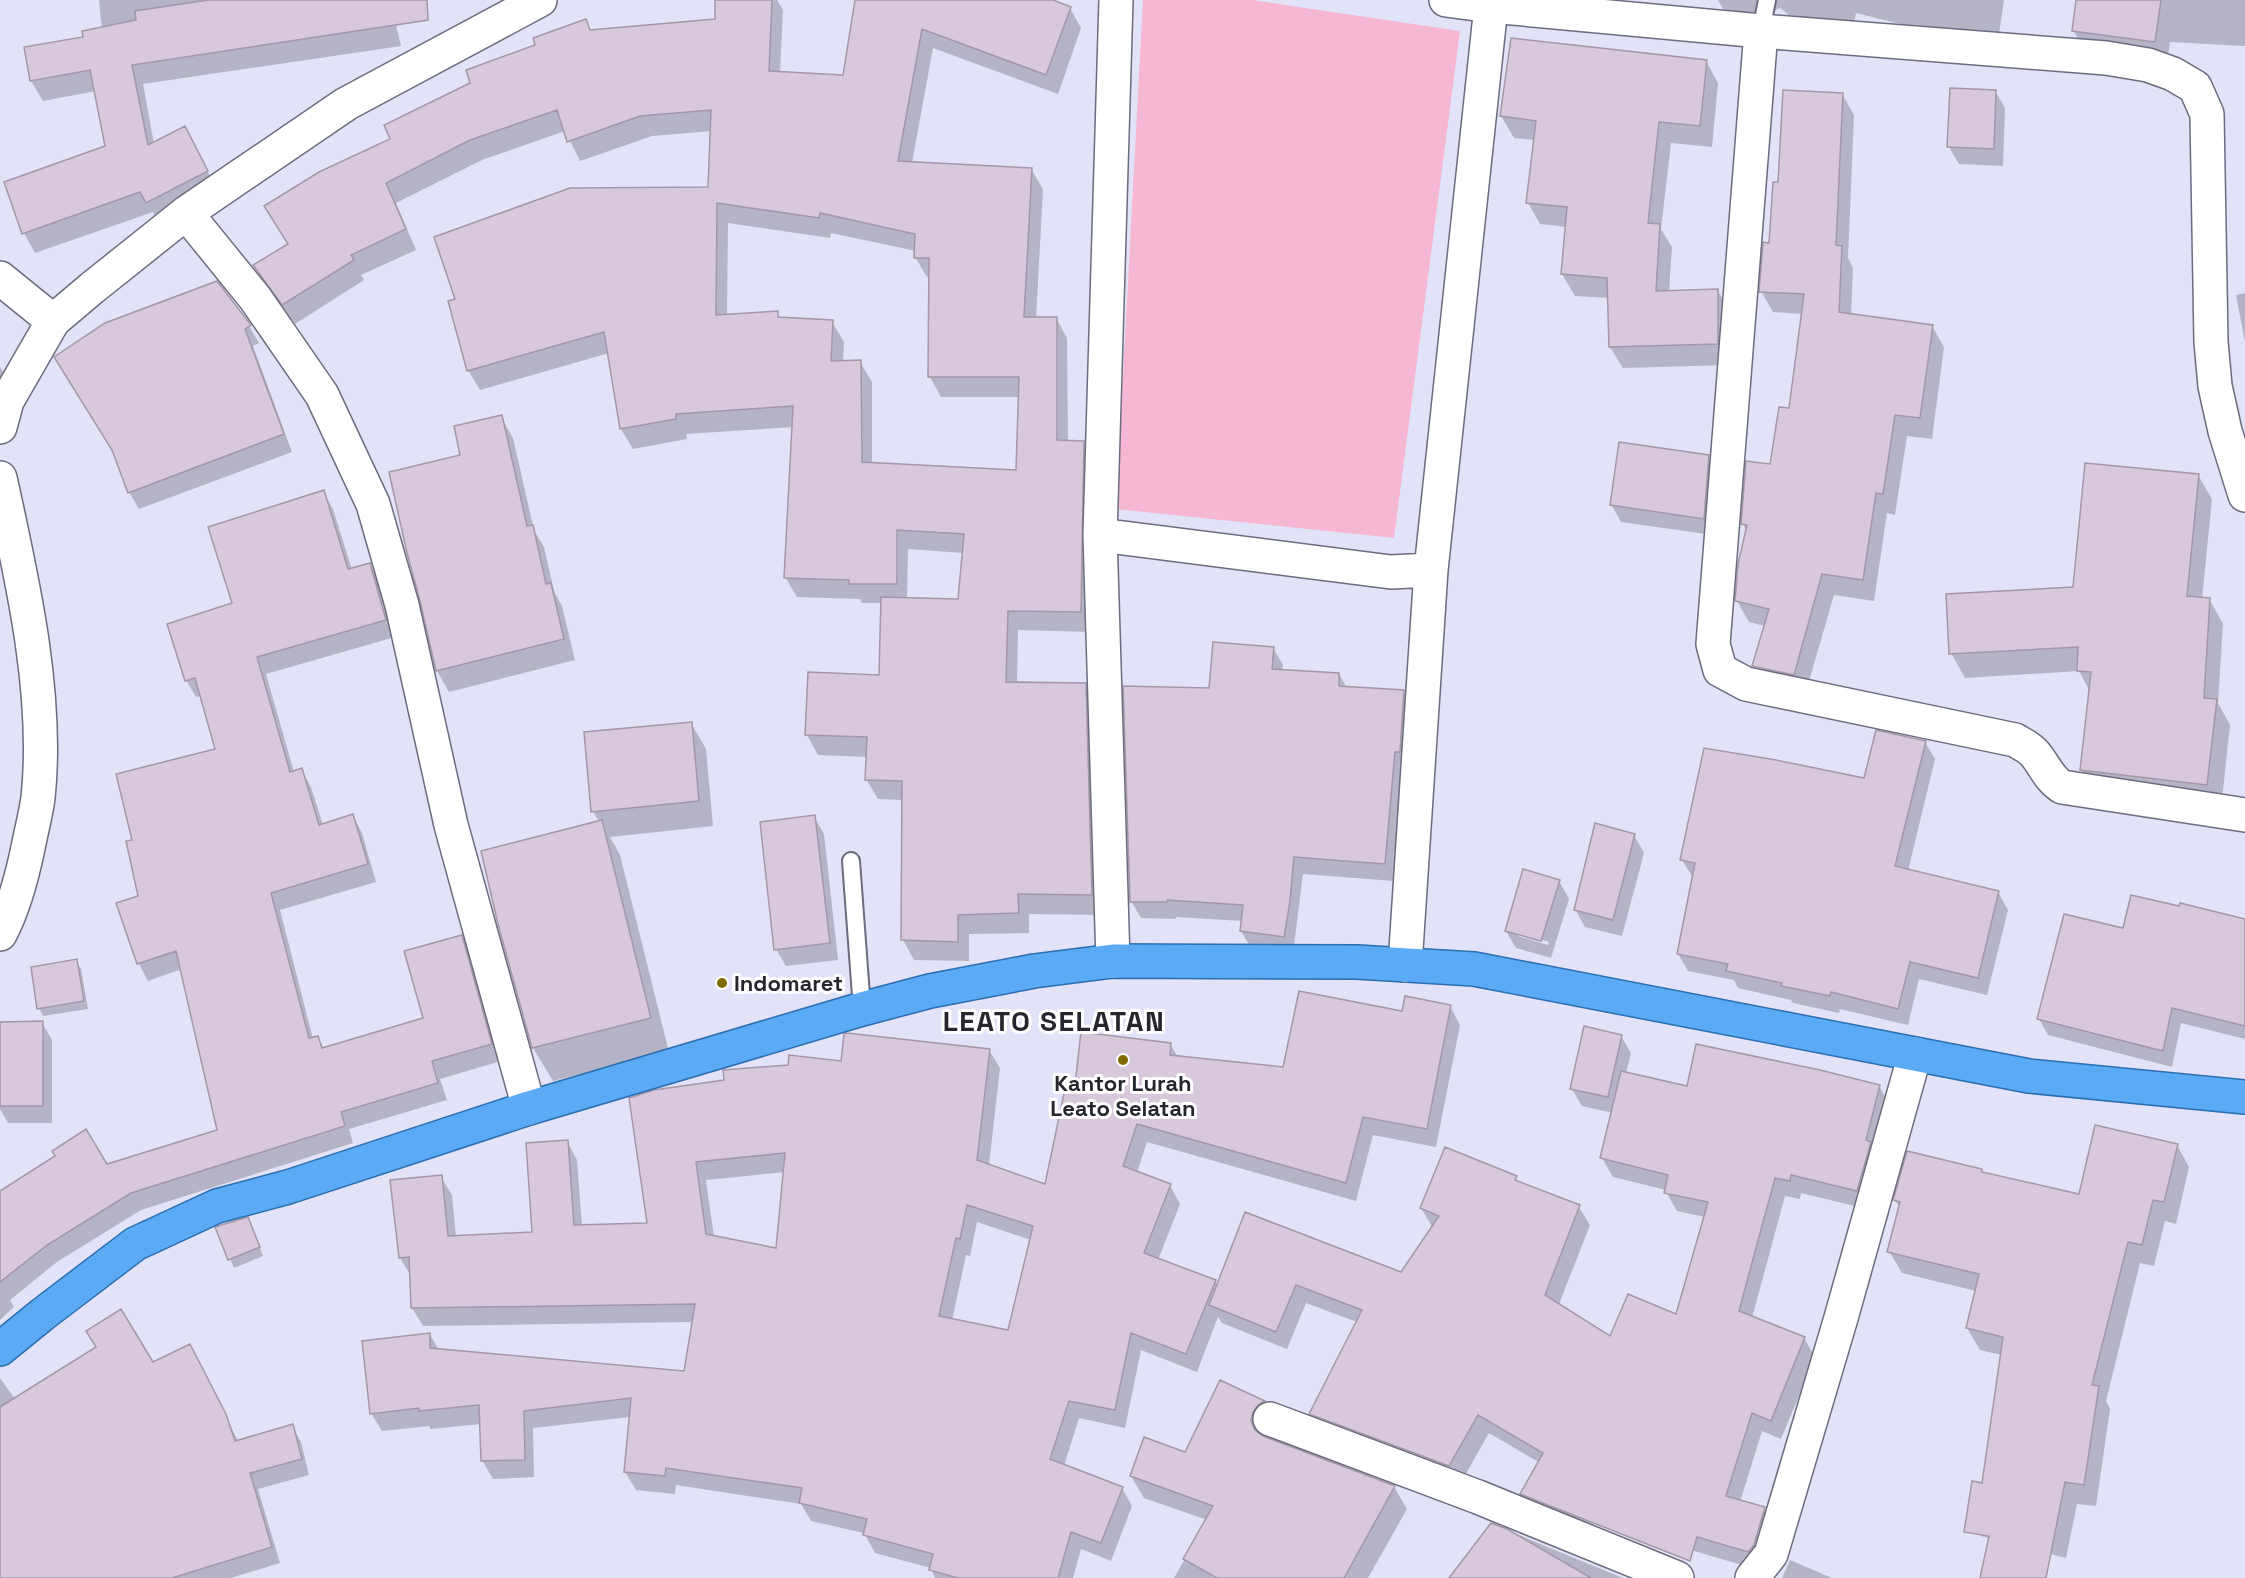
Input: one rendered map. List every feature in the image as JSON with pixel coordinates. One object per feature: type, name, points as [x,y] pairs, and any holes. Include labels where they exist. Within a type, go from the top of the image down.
[{"type":"highway","points":[[0,1349],[135,1244],[217,1206],[288,1187],[529,1108],[862,1009],[930,991],[1022,973],[1113,961],[1357,962],[1474,969],[2029,1076],[2245,1097]]},
{"type":"street","points":[[0,428],[7,401],[53,321],[186,213],[346,104],[540,0]]},
{"type":"street","points":[[1113,961],[1100,535],[1116,0]]},
{"type":"street","points":[[1446,0],[1491,6],[1764,16],[2106,58],[2148,65],[2173,74],[2195,87],[2207,114],[2211,342],[2216,386],[2225,431],[2245,495]]},
{"type":"street","points":[[1405,965],[1431,570],[1491,6]]},
{"type":"street","points":[[1764,16],[1713,644],[1720,670],[1746,684],[2016,740],[2033,751],[2052,780],[2062,787],[2245,815]]},
{"type":"street","points":[[186,213],[255,298],[322,394],[373,504],[402,605],[451,825],[529,1108]]},
{"type":"street","points":[[0,278],[53,321]]},
{"type":"street","points":[[0,478],[23,580],[39,705],[40,753],[38,799],[23,875],[0,934]]},
{"type":"street","points":[[1100,535],[1391,572],[1431,570]]},
{"type":"street","points":[[1752,1578],[1771,1554],[1845,1306],[1915,1054]]},
{"type":"street","points":[[1270,1419],[1478,1497],[1677,1578]]},
{"type":"lane","points":[[851,861],[862,1009]]},
{"type":"shaded area","points":[[1143,0],[1252,0],[1460,31],[1394,538],[1116,509]]},
{"type":"building","points":[[208,0],[427,0],[428,20],[132,65],[148,145],[185,126],[208,171],[146,203],[140,192],[22,234],[4,182],[105,146],[90,70],[30,81],[24,47],[83,37],[82,31],[136,20],[135,11]]},
{"type":"building","points":[[715,0],[772,0],[769,71],[843,75],[855,0],[1053,0],[1071,7],[1046,75],[922,29],[898,161],[1032,168],[1024,317],[1057,317],[1057,440],[1084,441],[1081,612],[1008,611],[1006,682],[1086,683],[1092,895],[1018,894],[1019,913],[958,915],[958,942],[901,940],[902,781],[865,780],[867,737],[805,735],[808,672],[879,675],[881,597],[958,599],[964,534],[897,530],[897,584],[849,584],[849,580],[784,578],[793,406],[676,414],[676,419],[620,429],[604,332],[467,371],[448,301],[455,299],[434,237],[570,188],[708,187],[711,110],[640,116],[567,142],[557,110],[470,140],[386,183],[406,229],[351,255],[354,260],[282,305],[253,265],[288,244],[264,206],[319,172],[390,139],[384,125],[470,83],[466,70],[535,45],[533,38],[586,19],[590,30],[715,19]],"holes":[[[717,203],[819,218],[820,213],[915,234],[914,258],[929,258],[928,377],[1019,377],[1016,470],[862,462],[861,360],[831,361],[833,320],[778,317],[778,311],[716,315]]]},
{"type":"building","points":[[2076,0],[2161,0],[2155,42],[2072,31]]},
{"type":"building","points":[[1511,38],[1707,60],[1700,126],[1659,122],[1648,223],[1660,224],[1656,291],[1718,289],[1718,344],[1609,347],[1607,278],[1561,274],[1567,207],[1526,203],[1536,121],[1500,116]]},
{"type":"building","points":[[1950,88],[1996,90],[1994,149],[1947,147]]},
{"type":"building","points":[[1783,90],[1843,93],[1836,245],[1842,246],[1839,312],[1933,325],[1920,418],[1895,415],[1883,494],[1876,493],[1863,580],[1822,574],[1794,675],[1752,666],[1769,609],[1735,601],[1738,564],[1747,525],[1741,524],[1746,461],[1770,464],[1779,407],[1789,408],[1804,294],[1759,292],[1763,242],[1769,243],[1773,182],[1778,182]]},
{"type":"building","points":[[217,281],[251,325],[245,329],[284,434],[128,493],[112,450],[54,357],[105,323]]},
{"type":"building","points":[[502,415],[527,526],[533,525],[546,584],[551,583],[564,639],[436,671],[389,472],[460,455],[454,426]]},
{"type":"building","points":[[1619,442],[1709,455],[1704,519],[1610,505]]},
{"type":"building","points":[[2085,463],[2199,474],[2187,596],[2210,598],[2204,698],[2217,699],[2207,785],[2080,770],[2091,672],[2077,671],[2078,647],[1949,654],[1946,594],[2073,587]]},
{"type":"building","points":[[324,490],[348,569],[370,563],[386,620],[257,657],[290,772],[302,768],[319,825],[353,814],[368,864],[271,893],[309,1038],[318,1036],[322,1048],[423,1018],[404,951],[462,935],[492,1044],[432,1061],[438,1083],[341,1112],[345,1126],[131,1193],[47,1245],[0,1282],[0,1191],[55,1156],[52,1151],[86,1129],[107,1164],[217,1130],[176,951],[137,964],[116,903],[138,896],[126,841],[132,840],[116,774],[215,749],[195,678],[185,681],[167,624],[232,603],[208,527]]},
{"type":"building","points":[[1213,642],[1274,647],[1272,669],[1339,673],[1339,686],[1404,690],[1400,752],[1395,752],[1385,864],[1294,857],[1284,937],[1240,931],[1243,905],[1167,900],[1167,902],[1130,902],[1123,686],[1209,688]]},
{"type":"building","points":[[692,722],[699,801],[591,812],[584,732]]},
{"type":"building","points":[[1876,730],[1926,741],[1895,866],[1999,891],[1978,978],[1910,962],[1898,1009],[1831,992],[1830,996],[1781,986],[1782,983],[1726,971],[1728,964],[1677,954],[1695,863],[1680,860],[1704,748],[1864,778]]},
{"type":"building","points":[[815,815],[830,943],[774,950],[760,822]]},
{"type":"building","points":[[602,820],[651,1018],[532,1048],[498,924],[481,851]]},
{"type":"building","points":[[1595,823],[1635,834],[1613,920],[1574,910]]},
{"type":"building","points":[[1523,869],[1560,880],[1541,941],[1505,931]]},
{"type":"building","points":[[2131,895],[2179,906],[2180,903],[2245,919],[2245,1026],[2172,1008],[2163,1051],[2037,1019],[2064,914],[2123,928]]},
{"type":"building","points":[[77,959],[84,1001],[37,1009],[31,967]]},
{"type":"building","points":[[1299,991],[1402,1011],[1405,996],[1451,1005],[1427,1129],[1363,1117],[1346,1183],[1137,1124],[1123,1166],[1171,1184],[1144,1253],[1216,1280],[1186,1354],[1131,1333],[1115,1410],[1069,1401],[1050,1459],[1123,1487],[1101,1543],[1071,1532],[1058,1578],[958,1578],[929,1570],[933,1554],[863,1535],[867,1519],[799,1503],[802,1488],[666,1468],[665,1476],[624,1472],[631,1398],[524,1411],[525,1460],[481,1461],[479,1405],[419,1411],[419,1408],[370,1414],[362,1341],[430,1333],[430,1348],[684,1371],[695,1304],[411,1308],[409,1257],[399,1258],[390,1180],[442,1175],[448,1236],[532,1232],[526,1143],[568,1140],[574,1225],[647,1223],[629,1098],[654,1090],[724,1080],[723,1070],[788,1065],[789,1055],[841,1061],[844,1034],[847,1033],[990,1049],[977,1160],[1045,1184],[1066,1084],[1075,1085],[1081,1032],[1171,1043],[1170,1055],[1283,1067]],"holes":[[[785,1153],[776,1248],[706,1234],[696,1162]],[[967,1205],[1033,1226],[1008,1330],[939,1316],[956,1238],[960,1239]]]},
{"type":"building","points":[[43,1021],[43,1106],[0,1106],[0,1022]]},
{"type":"building","points":[[1584,1026],[1622,1035],[1608,1097],[1570,1089]]},
{"type":"building","points":[[1696,1044],[1880,1085],[1866,1140],[1871,1142],[1857,1191],[1791,1175],[1790,1181],[1775,1178],[1739,1311],[1805,1337],[1771,1421],[1752,1413],[1726,1496],[1765,1507],[1754,1545],[1748,1552],[1697,1537],[1690,1561],[1520,1494],[1543,1453],[1478,1415],[1449,1466],[1309,1414],[1362,1310],[1296,1285],[1276,1332],[1209,1305],[1245,1212],[1401,1272],[1439,1216],[1420,1208],[1445,1147],[1517,1176],[1515,1180],[1580,1205],[1545,1295],[1610,1336],[1628,1294],[1676,1314],[1708,1202],[1664,1193],[1668,1175],[1600,1158],[1621,1071],[1687,1086]]},
{"type":"building","points":[[2095,1125],[2178,1144],[2164,1202],[2153,1200],[2142,1245],[2128,1242],[2092,1385],[2099,1386],[2084,1485],[2065,1482],[2046,1578],[1980,1578],[1989,1536],[1964,1532],[1972,1481],[1982,1483],[2003,1337],[1966,1328],[1979,1274],[1887,1252],[1900,1202],[1893,1200],[1907,1151],[1982,1169],[1982,1172],[2079,1194]]},
{"type":"building","points":[[248,1217],[260,1247],[228,1260],[215,1227]]},
{"type":"building","points":[[121,1309],[153,1362],[190,1344],[226,1414],[235,1441],[293,1424],[302,1459],[250,1473],[272,1547],[172,1578],[0,1578],[0,1407],[96,1347],[86,1331]]},
{"type":"building","points":[[1220,1380],[1265,1401],[1253,1412],[1251,1421],[1255,1430],[1263,1436],[1395,1486],[1344,1578],[1217,1578],[1183,1559],[1213,1506],[1130,1476],[1144,1437],[1185,1452]]},
{"type":"building","points":[[1491,1523],[1507,1529],[1591,1578],[1449,1578]]},
{"type":"place","name":"Indomaret","points":[[722,983]]},
{"type":"place","name":"Kantor Lurah Leato Selatan","points":[[1123,1060]]},
{"type":"district","name":"LEATO SELATAN","points":[[1054,1021]]}]
